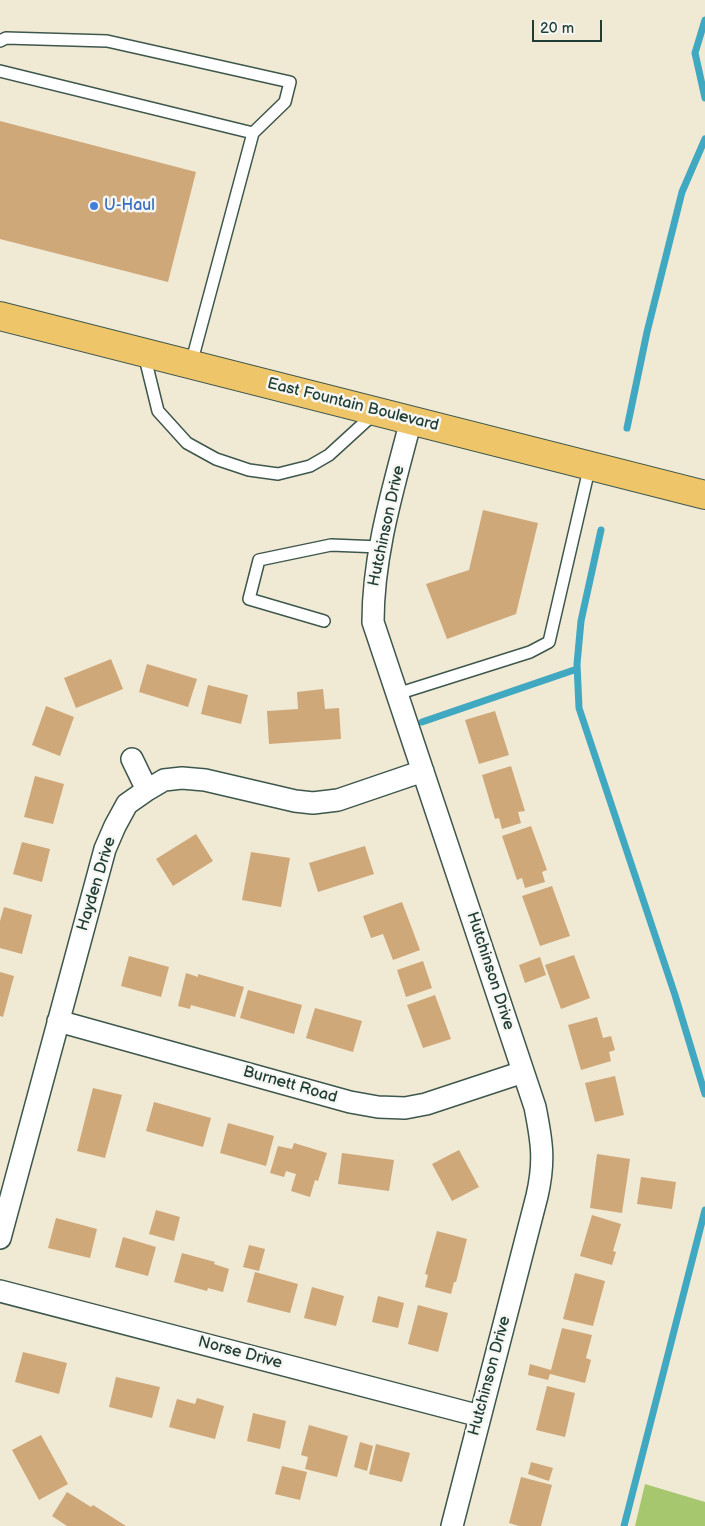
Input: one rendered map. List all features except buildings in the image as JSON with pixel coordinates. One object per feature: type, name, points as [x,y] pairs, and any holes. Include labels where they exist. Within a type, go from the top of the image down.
[{"type":"main road","name":"East Fountain Boulevard","points":[[0,316],[705,495]]},
{"type":"street","name":"Hutchinson Drive","points":[[411,420],[380,547],[373,592],[373,622],[535,1107],[543,1145],[542,1175],[452,1526]]},
{"type":"street","points":[[132,759],[147,790]]},
{"type":"street","name":"Hayden Drive","points":[[0,1238],[105,849],[127,804],[164,780],[182,778],[205,780],[295,801],[313,803],[338,800],[423,771]]},
{"type":"street","name":"Burnett Road","points":[[58,1021],[350,1102],[378,1107],[405,1108],[426,1104],[523,1072]]},
{"type":"street","name":"Norse Drive","points":[[0,1290],[480,1416]]},
{"type":"lane","points":[[0,41],[6,38],[107,41],[290,82],[285,102],[253,134],[191,364]]},
{"type":"lane","points":[[0,71],[253,134]]},
{"type":"lane","points":[[144,352],[158,411],[187,444],[216,459],[249,470],[278,474],[310,466],[329,455],[377,411]]},
{"type":"lane","points":[[397,694],[530,652],[550,642],[590,465]]},
{"type":"lane","points":[[324,621],[248,599],[259,560],[331,545],[380,547]]},
{"type":"green space","points":[[645,1484],[705,1502],[705,1526],[635,1526]]},
{"type":"waterway","points":[[705,20],[695,53],[705,98]]},
{"type":"waterway","points":[[627,428],[647,332],[682,192],[705,139]]},
{"type":"waterway","points":[[601,530],[581,621],[577,664],[579,708],[675,995],[705,1094]]},
{"type":"waterway","points":[[422,722],[577,669]]},
{"type":"waterway","points":[[624,1526],[705,1210]]},
{"type":"place","name":"U-Haul","points":[[94,206]]}]
